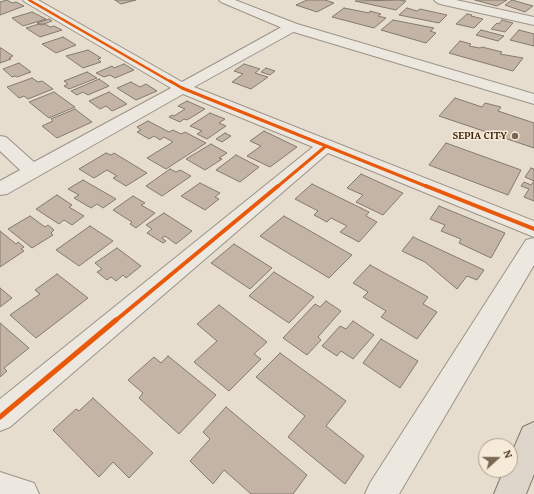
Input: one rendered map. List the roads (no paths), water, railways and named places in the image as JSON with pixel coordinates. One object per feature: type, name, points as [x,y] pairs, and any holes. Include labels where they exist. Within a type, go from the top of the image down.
[{"type":"highway","points":[[510,494],[534,438]]},
{"type":"street","points":[[29,0],[182,88],[534,229]]},
{"type":"street","points":[[225,0],[292,27],[534,99]]},
{"type":"street","points":[[440,0],[533,19]]},
{"type":"street","points":[[0,189],[292,27]]},
{"type":"street","points":[[0,141],[32,171]]},
{"type":"street","points":[[0,417],[326,146]]},
{"type":"street","points":[[381,494],[534,246]]},
{"type":"street","points":[[0,488],[23,494]]},
{"type":"place","name":"SEPIA CITY","points":[[515,136]]}]
